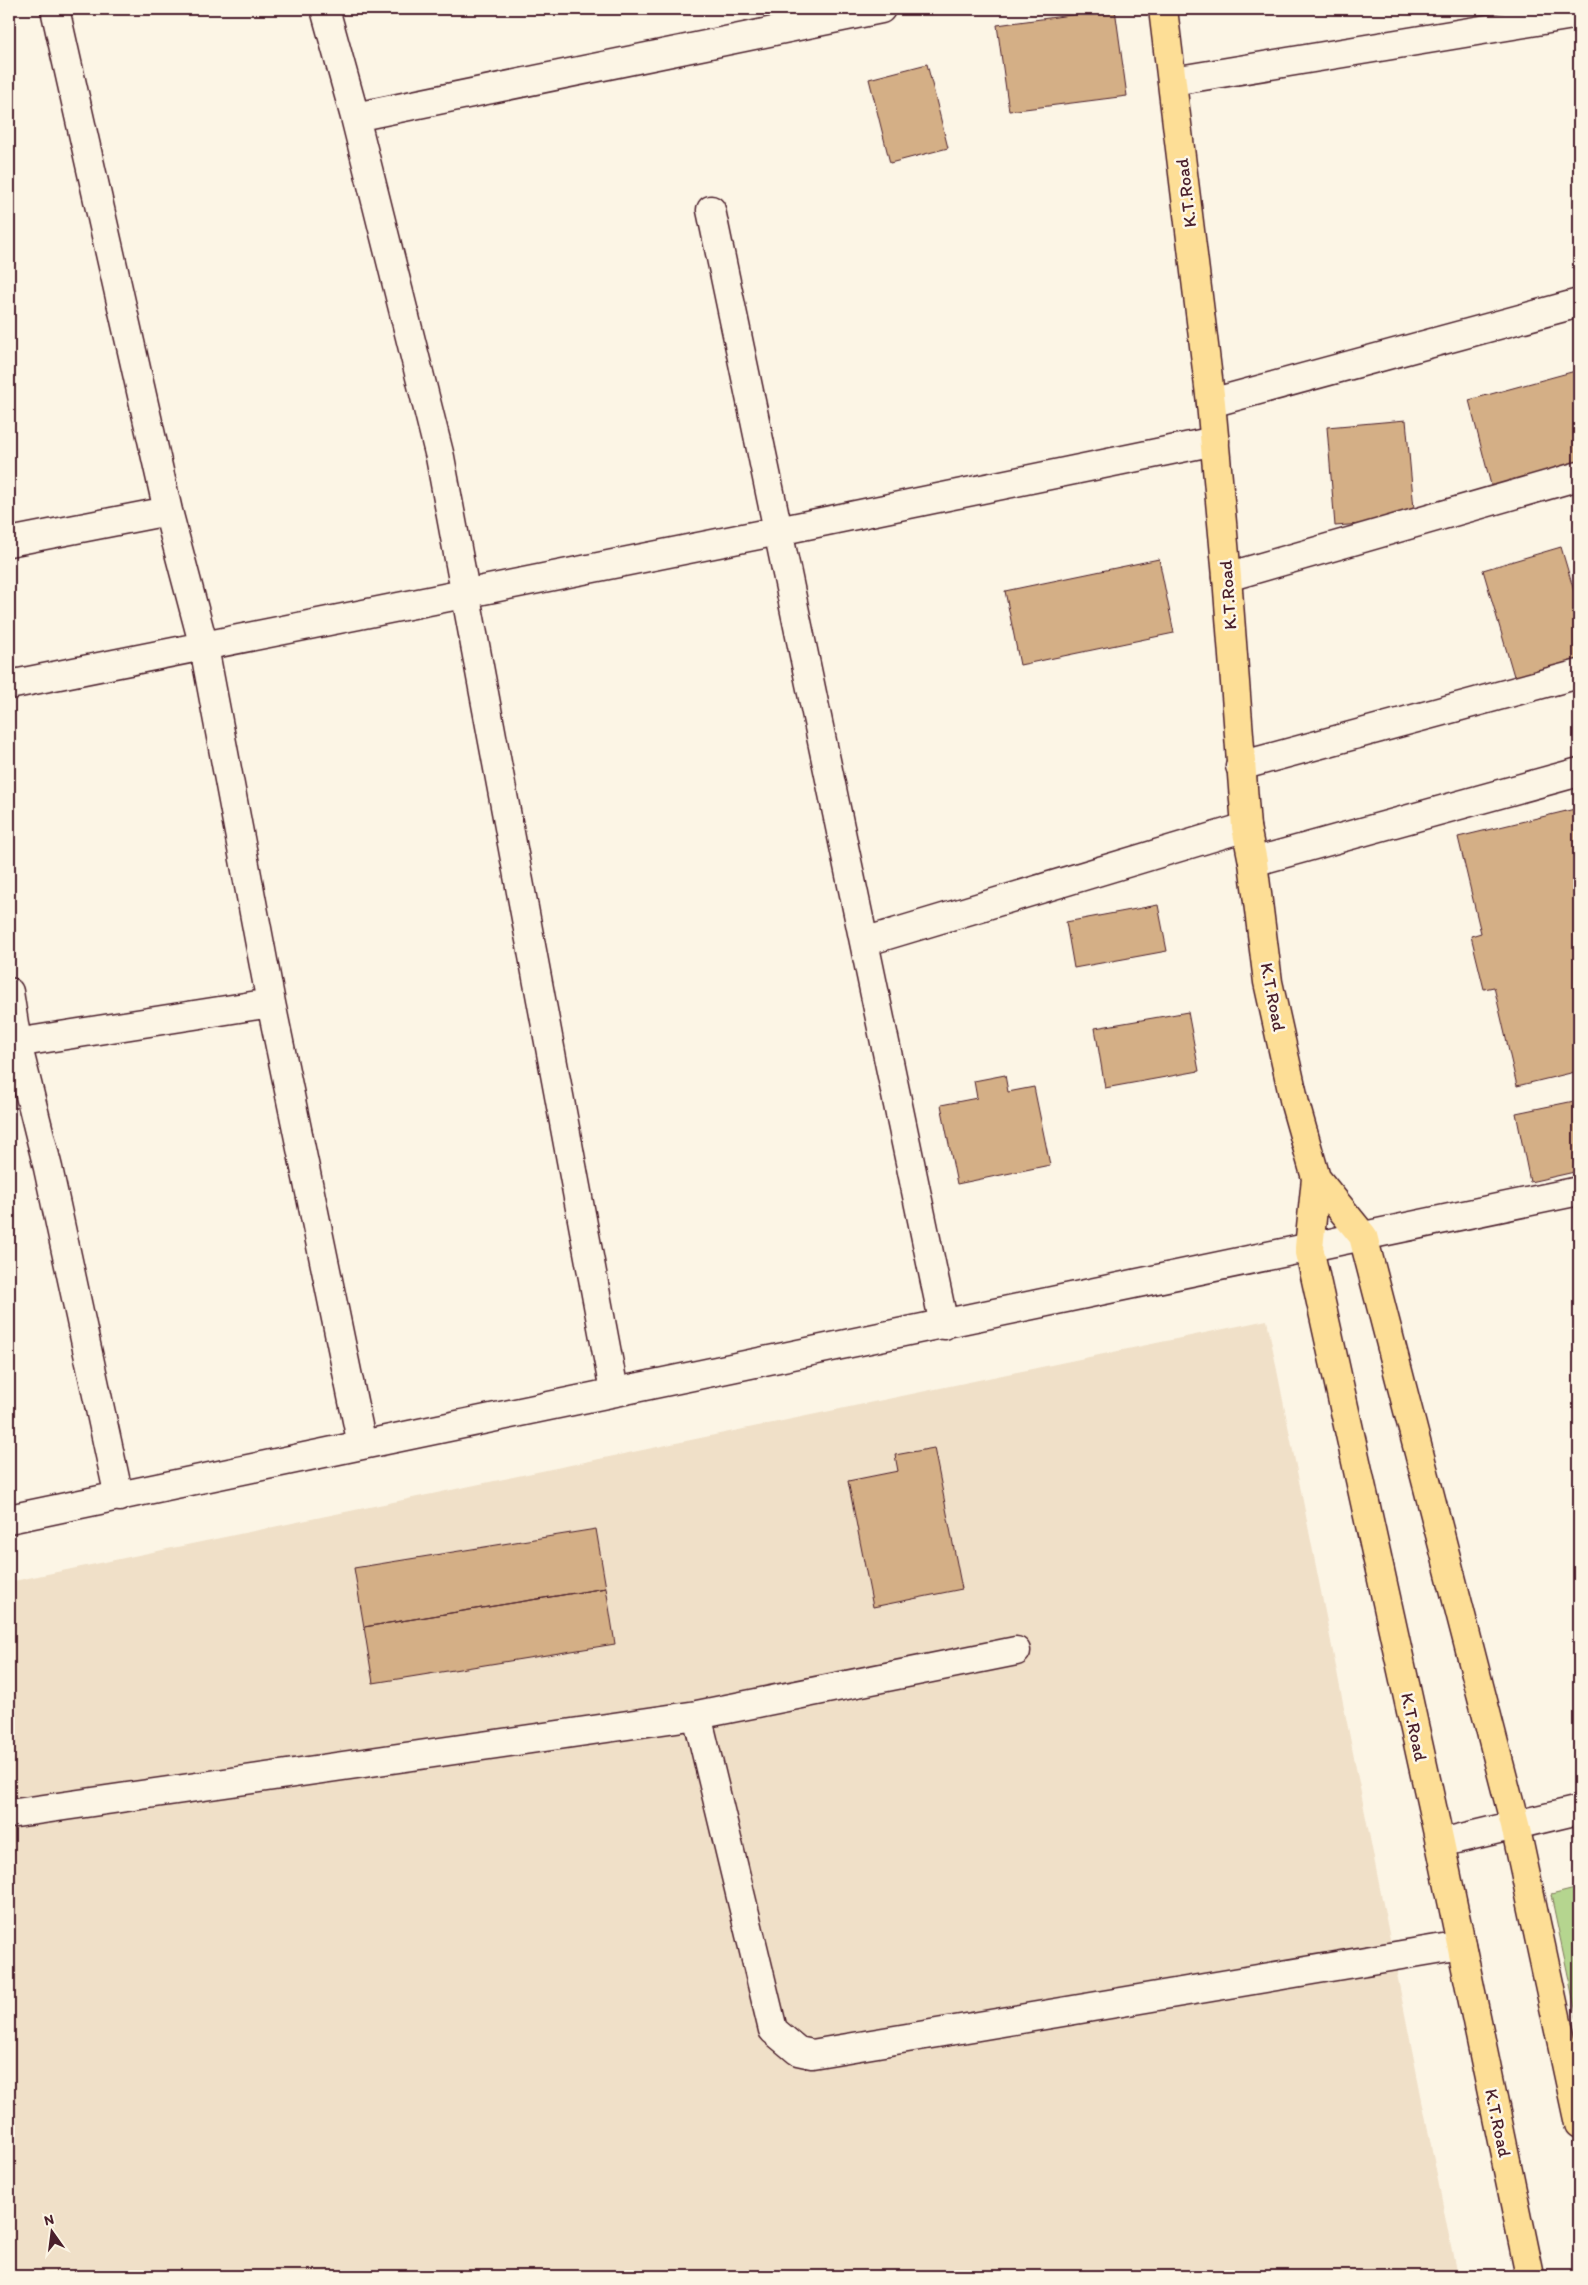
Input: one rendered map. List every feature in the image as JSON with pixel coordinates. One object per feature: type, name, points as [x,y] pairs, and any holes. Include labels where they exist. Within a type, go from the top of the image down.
[{"type":"main road","name":"K.T.Road","points":[[1163,9],[1211,403],[1227,577],[1246,827],[1253,862],[1268,982],[1295,1104],[1316,1178],[1309,1248],[1440,1843],[1530,2276]]},
{"type":"main road","name":"K.T.Road","points":[[1316,1178],[1363,1236],[1515,1825],[1579,2124]]},
{"type":"street","points":[[55,9],[168,511],[204,647],[271,1003],[362,1445]]},
{"type":"street","points":[[325,9],[355,117],[440,457],[614,1391]]},
{"type":"street","points":[[355,117],[880,9]]},
{"type":"street","points":[[1173,81],[1579,14]]},
{"type":"street","points":[[711,210],[944,1325]]},
{"type":"street","points":[[1211,403],[1579,303]]},
{"type":"street","points":[[9,685],[778,531],[1214,441]]},
{"type":"street","points":[[1227,577],[1579,476]]},
{"type":"street","points":[[9,542],[168,511]]},
{"type":"street","points":[[1240,766],[1579,674]]},
{"type":"street","points":[[1253,862],[1579,772]]},
{"type":"street","points":[[864,942],[1246,827]]},
{"type":"street","points":[[9,992],[13,1044],[48,1168],[119,1496]]},
{"type":"street","points":[[13,1044],[271,1003]]},
{"type":"street","points":[[9,1519],[548,1408],[614,1391],[944,1325],[1579,1191]]},
{"type":"street","points":[[9,1814],[697,1714],[1016,1650]]},
{"type":"street","points":[[697,1714],[773,2030],[798,2051],[812,2054],[1461,1945]]},
{"type":"street","points":[[1440,1843],[1579,1810]]},
{"type":"shaded area","points":[[1267,1320],[1457,2276],[9,2276],[9,1582]]},
{"type":"green space","points":[[1579,1888],[1579,2027],[1551,1895]]},
{"type":"building","points":[[1115,9],[1127,96],[1009,111],[997,25]]},
{"type":"building","points":[[927,64],[948,148],[890,163],[869,79]]},
{"type":"building","points":[[1579,370],[1579,465],[1492,489],[1469,400]]},
{"type":"building","points":[[1406,420],[1415,520],[1335,526],[1327,427]]},
{"type":"building","points":[[1561,547],[1579,608],[1579,664],[1516,683],[1483,570]]},
{"type":"building","points":[[1159,559],[1174,633],[1020,665],[1005,591]]},
{"type":"building","points":[[1579,808],[1579,1071],[1517,1086],[1494,987],[1484,989],[1471,936],[1481,933],[1458,837]]},
{"type":"building","points":[[1158,905],[1167,951],[1074,968],[1066,922]]},
{"type":"building","points":[[1188,1012],[1199,1071],[1105,1088],[1095,1028]]},
{"type":"building","points":[[1005,1075],[1008,1092],[1034,1087],[1050,1165],[957,1184],[941,1105],[977,1098],[974,1081]]},
{"type":"building","points":[[1579,1100],[1579,1171],[1530,1182],[1516,1113]]},
{"type":"building","points":[[934,1448],[962,1589],[873,1607],[848,1481],[898,1471],[895,1455]]},
{"type":"building","points":[[596,1529],[606,1588],[364,1627],[354,1568]]},
{"type":"building","points":[[606,1588],[615,1644],[373,1683],[364,1627]]}]
